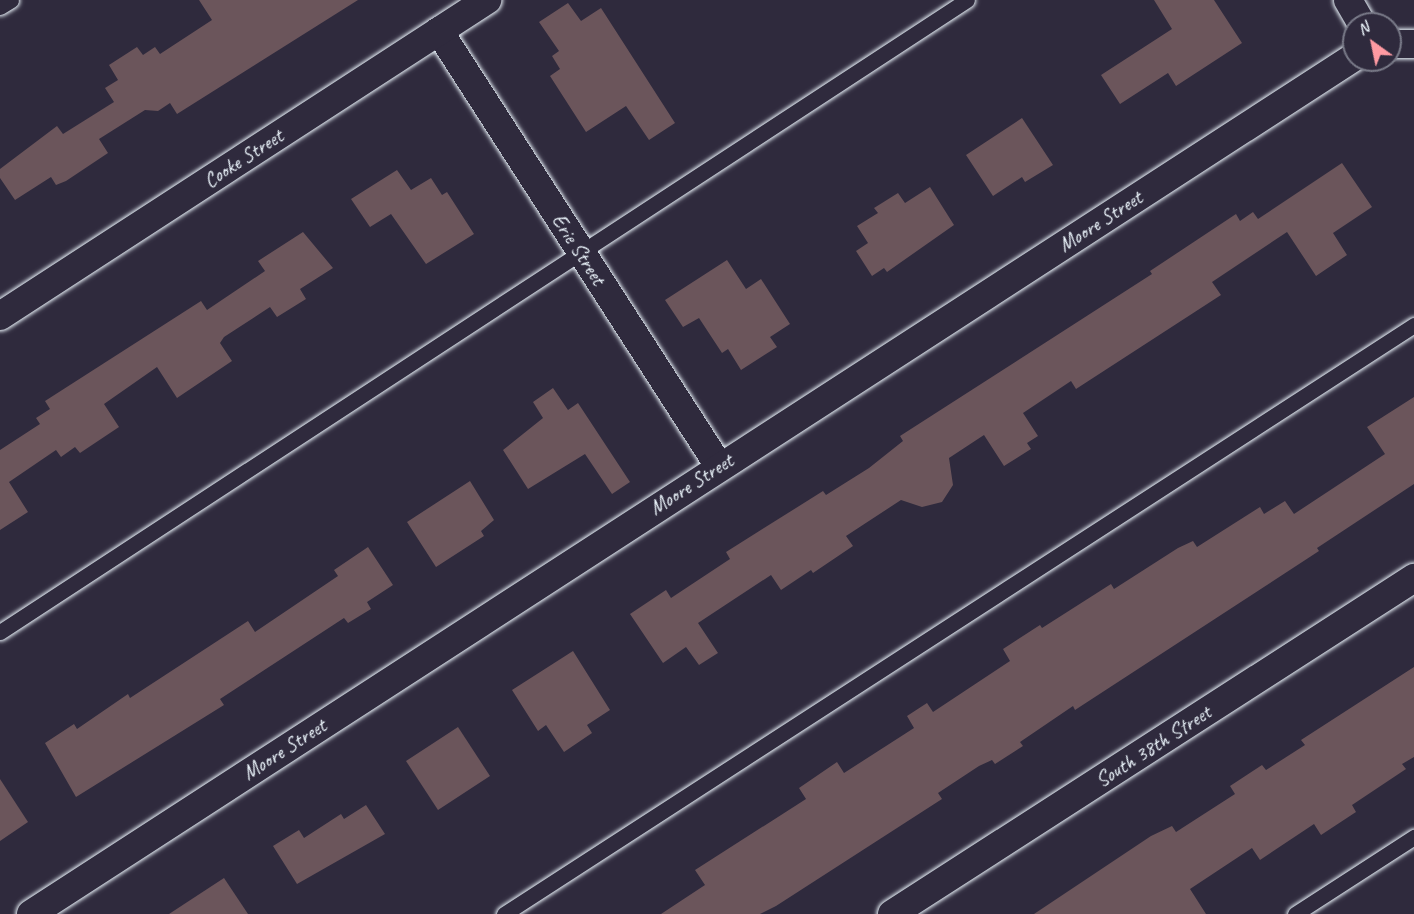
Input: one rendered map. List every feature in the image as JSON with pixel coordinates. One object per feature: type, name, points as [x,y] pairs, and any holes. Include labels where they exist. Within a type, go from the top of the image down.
[{"type":"street","name":"Cooke Street","points":[[0,316],[487,0]]},
{"type":"street","name":"Erie Street","points":[[439,31],[719,466]]},
{"type":"street","name":"Moore Street","points":[[30,914],[1342,65]]},
{"type":"street","name":"South 38th Street","points":[[892,914],[1414,578]]},
{"type":"lane","points":[[0,7],[11,0]]},
{"type":"lane","points":[[0,632],[967,0]]},
{"type":"lane","points":[[504,914],[1414,325]]},
{"type":"lane","points":[[1295,914],[1414,837]]},
{"type":"building","points":[[199,0],[358,0],[177,114],[170,103],[158,111],[145,110],[99,139],[108,153],[66,181],[56,185],[51,177],[15,200],[0,178],[0,169],[57,126],[63,134],[114,102],[105,88],[118,80],[109,65],[137,47],[143,55],[155,47],[160,54],[212,20]]},
{"type":"building","points":[[1154,0],[1214,0],[1242,43],[1176,86],[1168,73],[1120,104],[1101,75],[1172,29]]},
{"type":"building","points":[[568,3],[581,21],[601,8],[675,123],[649,140],[626,106],[586,132],[550,76],[560,69],[552,56],[559,51],[539,22]]},
{"type":"building","points":[[1022,118],[1053,165],[1025,182],[1022,177],[993,196],[966,155]]},
{"type":"building","points":[[1342,163],[1372,207],[1333,233],[1347,255],[1316,276],[1287,232],[1212,282],[1221,295],[1076,389],[1071,381],[1023,413],[1038,436],[1027,443],[1031,449],[1004,466],[984,435],[949,458],[953,485],[942,502],[922,507],[901,500],[846,536],[853,546],[813,573],[811,570],[781,590],[771,575],[698,623],[718,653],[699,665],[686,647],[663,663],[630,614],[666,590],[671,598],[730,559],[726,552],[823,491],[826,495],[869,468],[903,441],[900,436],[1152,274],[1150,271],[1236,214],[1240,221],[1253,212],[1258,219]]},
{"type":"building","points":[[397,170],[411,190],[431,178],[442,195],[447,192],[474,234],[426,264],[391,214],[370,227],[351,199]]},
{"type":"building","points":[[930,187],[954,225],[887,272],[884,268],[872,276],[856,251],[868,243],[857,226],[878,213],[874,208],[898,193],[905,203]]},
{"type":"building","points":[[303,232],[333,268],[300,289],[306,299],[277,317],[270,307],[224,337],[220,343],[232,361],[177,398],[157,367],[104,404],[119,427],[80,453],[75,447],[61,457],[56,450],[9,482],[28,512],[0,530],[0,450],[40,424],[36,418],[50,409],[45,401],[201,301],[207,310],[265,271],[258,261]]},
{"type":"building","points":[[727,260],[746,289],[761,279],[790,324],[770,337],[777,347],[741,370],[728,349],[722,353],[699,318],[683,327],[665,300]]},
{"type":"building","points":[[553,388],[568,410],[578,403],[630,482],[612,494],[585,454],[528,489],[503,450],[543,418],[533,402]]},
{"type":"building","points":[[1414,397],[1414,484],[1317,548],[1319,551],[1075,710],[1073,706],[1020,742],[1023,746],[995,764],[992,760],[979,766],[938,793],[942,799],[776,906],[760,914],[661,914],[705,885],[695,870],[806,799],[799,788],[837,762],[844,773],[914,728],[907,716],[927,703],[933,712],[1010,661],[1003,649],[1040,625],[1042,628],[1111,584],[1114,589],[1178,548],[1193,541],[1197,547],[1260,507],[1264,514],[1285,501],[1294,514],[1385,454],[1367,427]]},
{"type":"building","points":[[470,481],[494,520],[481,531],[484,536],[436,567],[407,522]]},
{"type":"building","points":[[368,547],[393,585],[367,602],[371,609],[348,623],[344,618],[220,699],[224,705],[76,797],[45,743],[74,724],[77,729],[128,694],[130,698],[248,621],[255,632],[338,576],[334,570]]},
{"type":"building","points":[[573,651],[610,710],[587,725],[592,733],[564,752],[546,725],[538,731],[512,690]]},
{"type":"building","points":[[1414,667],[1414,757],[1402,764],[1406,769],[1352,805],[1356,812],[1321,835],[1314,824],[1260,860],[1252,848],[1190,889],[1206,914],[1034,914],[1151,836],[1172,826],[1176,832],[1235,794],[1230,786],[1262,765],[1266,770],[1305,745],[1301,740]]},
{"type":"building","points":[[458,727],[490,776],[438,810],[406,761]]},
{"type":"building","points":[[0,779],[28,822],[0,841]]},
{"type":"building","points":[[366,805],[385,834],[297,884],[273,846],[299,830],[304,838],[341,814],[344,819]]},
{"type":"building","points":[[224,878],[248,914],[169,914]]}]
